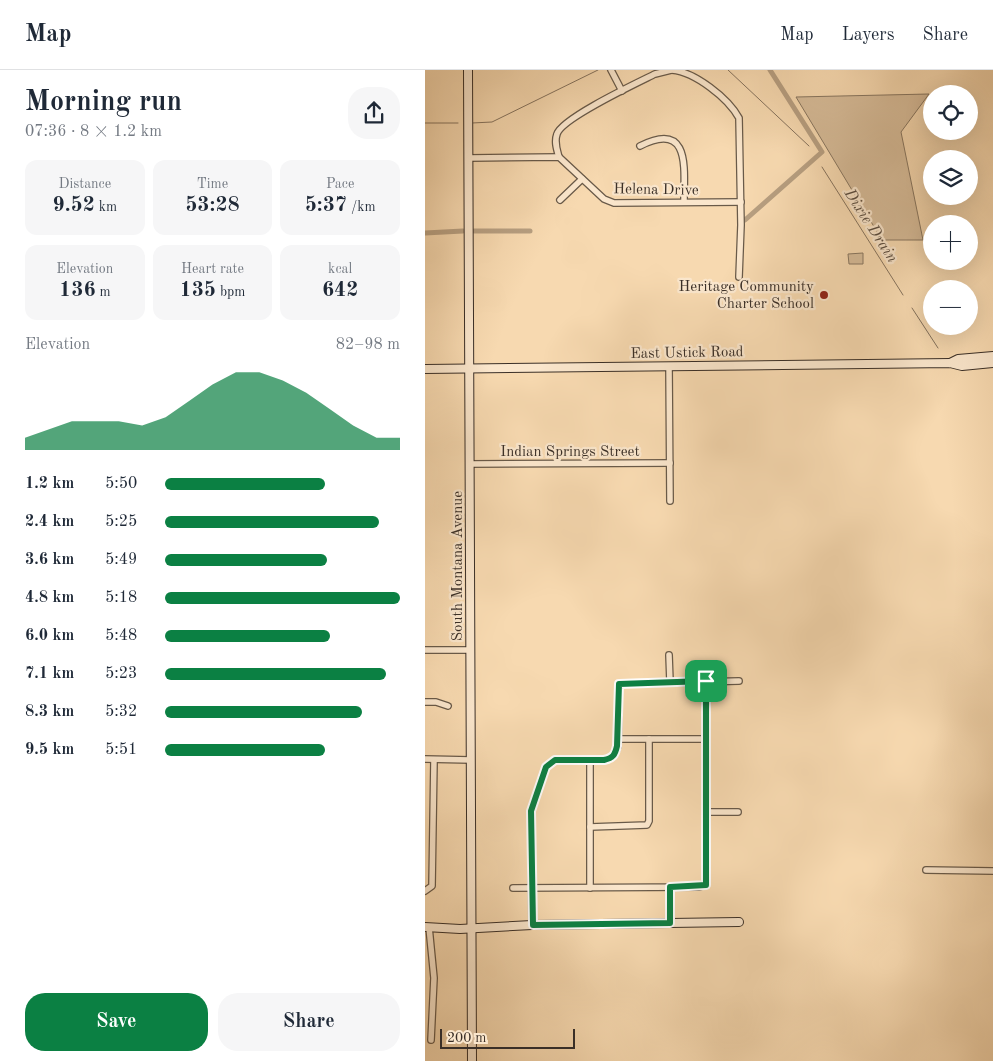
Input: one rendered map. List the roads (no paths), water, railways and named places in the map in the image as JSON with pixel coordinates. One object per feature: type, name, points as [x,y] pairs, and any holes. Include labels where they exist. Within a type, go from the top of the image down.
[{"type":"street","name":"South Montana Avenue","points":[[468,70],[472,1061]]},
{"type":"street","points":[[611,70],[622,91]]},
{"type":"street","points":[[469,158],[559,157],[556,141],[561,128],[568,121],[655,74],[671,70],[687,72],[735,112],[740,126],[741,202],[739,277]]},
{"type":"street","points":[[640,146],[655,138],[663,137],[675,142],[680,147],[684,159],[684,202]]},
{"type":"street","name":"Helena Drive","points":[[559,157],[609,202],[741,202]]},
{"type":"street","points":[[561,200],[582,179]]},
{"type":"street","name":"East Ustick Road","points":[[949,363],[958,359],[993,356]]},
{"type":"street","name":"East Ustick Road","points":[[425,369],[949,363],[962,366],[993,363]]},
{"type":"street","points":[[669,366],[669,501]]},
{"type":"street","name":"Indian Springs Street","points":[[470,464],[669,463]]},
{"type":"street","points":[[425,650],[471,650]]},
{"type":"street","points":[[669,655],[670,682]]},
{"type":"street","points":[[513,888],[706,885],[706,681]]},
{"type":"street","points":[[533,925],[531,811],[546,767],[550,762],[555,760],[611,758],[615,754],[619,684],[739,681]]},
{"type":"street","points":[[425,702],[436,702],[448,706]]},
{"type":"street","points":[[617,739],[706,739]]},
{"type":"street","points":[[590,827],[647,825],[649,821],[649,739]]},
{"type":"street","points":[[425,759],[471,760]]},
{"type":"street","points":[[427,891],[432,886],[434,760]]},
{"type":"street","points":[[590,760],[590,888]]},
{"type":"street","points":[[707,812],[738,812]]},
{"type":"street","points":[[926,870],[993,871]]},
{"type":"street","points":[[670,887],[670,923]]},
{"type":"street","points":[[431,1040],[434,978],[427,927],[472,928],[533,925],[739,922]]},
{"type":"waterway","name":"Dixie Drain","points":[[472,123],[492,122],[598,70]]},
{"type":"waterway","name":"Dixie Drain","points":[[728,70],[809,146]]},
{"type":"waterway","points":[[745,220],[822,152],[770,70]]},
{"type":"waterway","name":"Dixie Drain","points":[[425,123],[458,123]]},
{"type":"waterway","name":"Dixie Drain","points":[[822,167],[903,295]]},
{"type":"waterway","points":[[425,233],[463,231]]},
{"type":"waterway","points":[[474,231],[530,231]]},
{"type":"waterway","name":"Dixie Drain","points":[[912,308],[938,348]]},
{"type":"place","name":"Heritage Community Charter School","points":[[824,295]]}]
